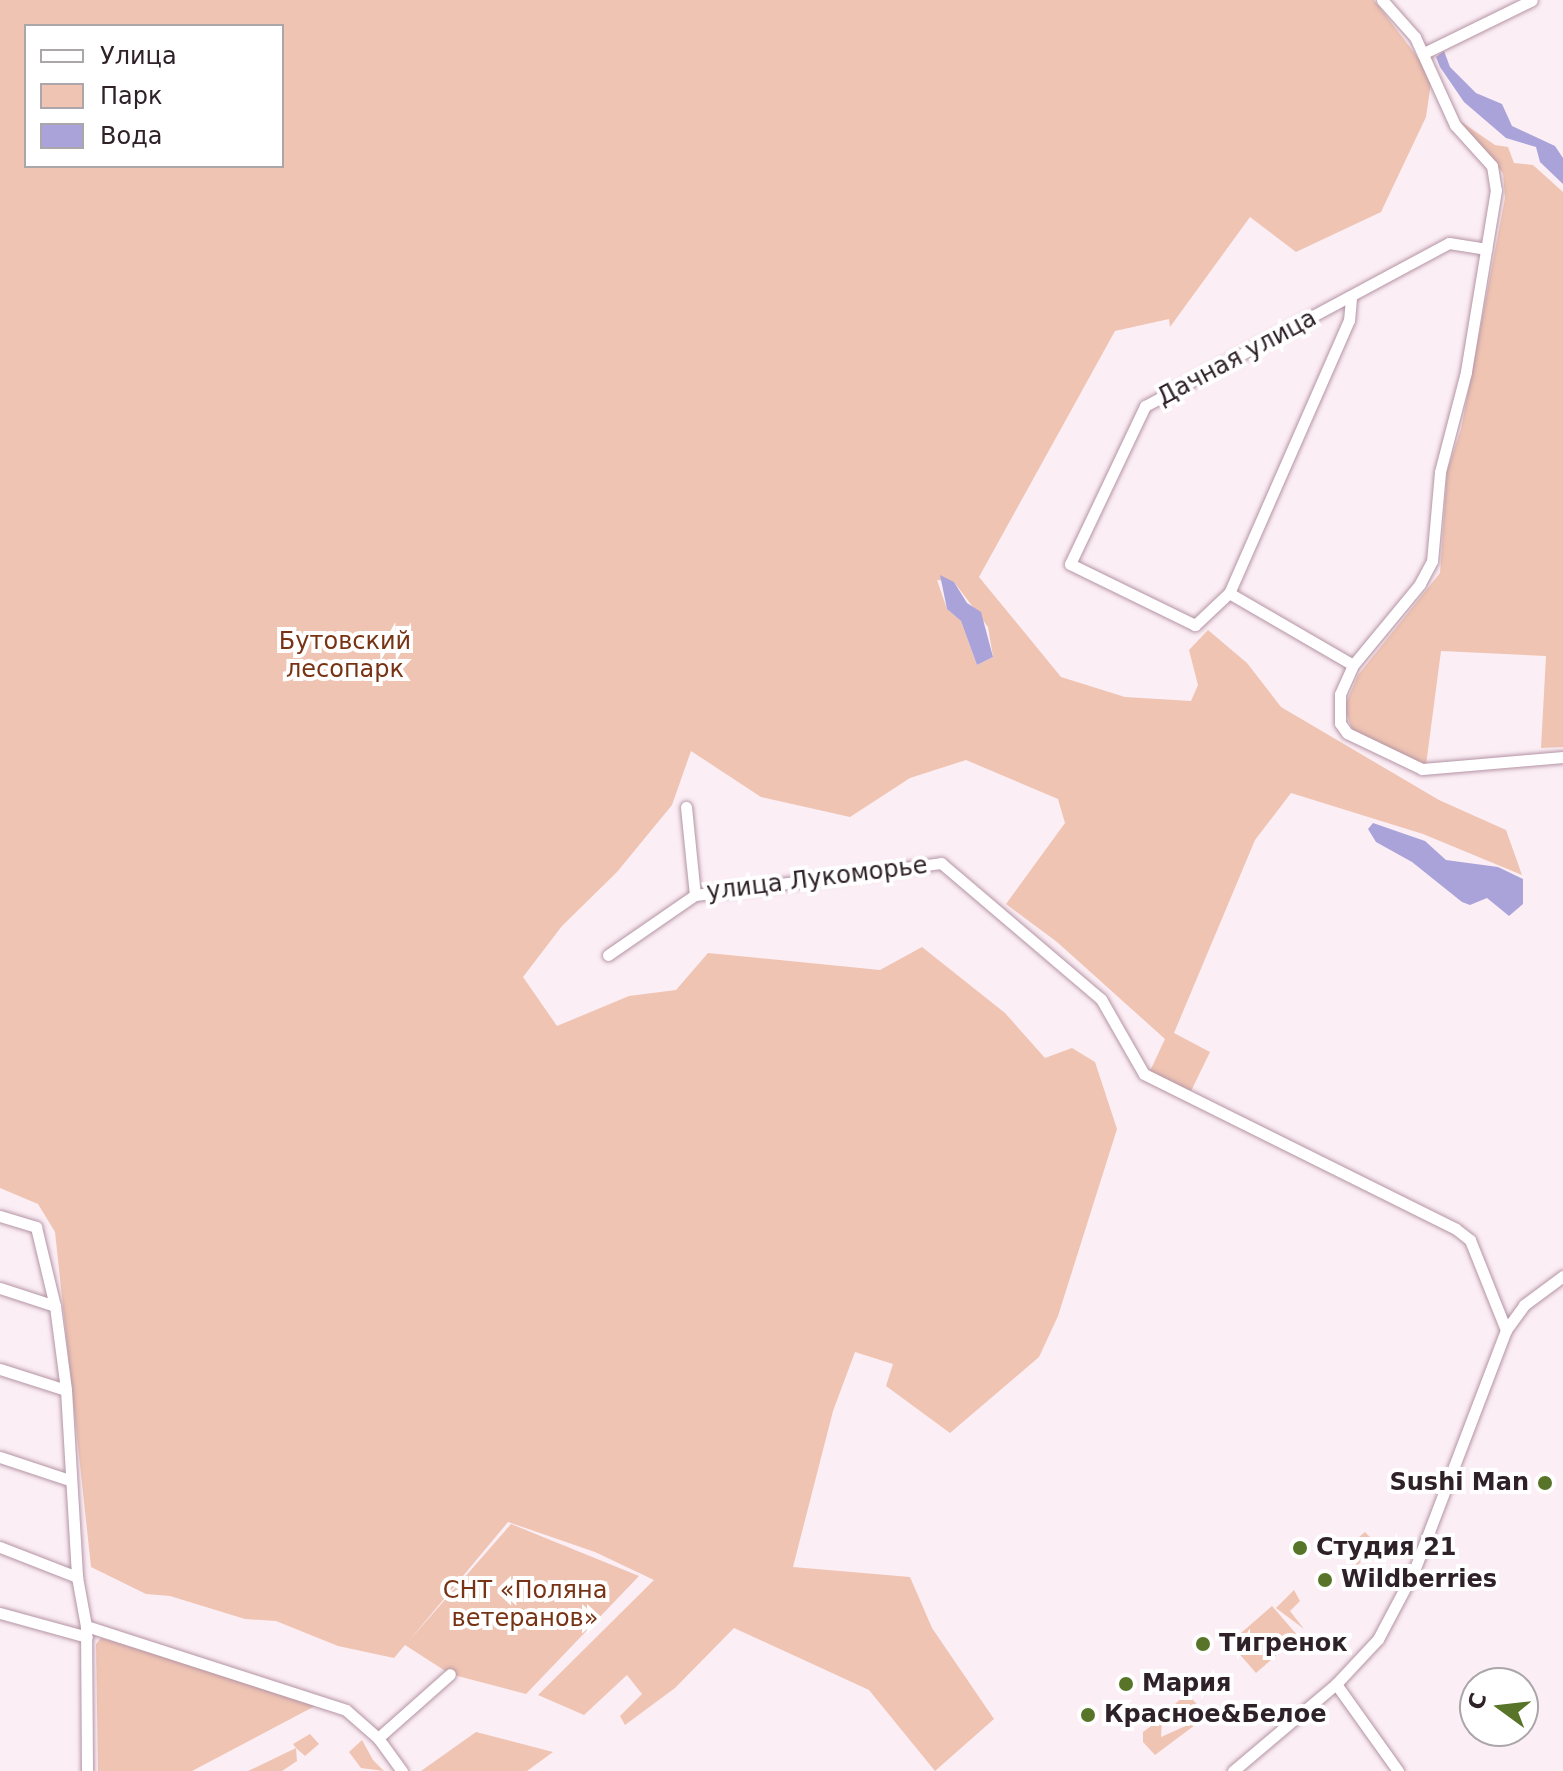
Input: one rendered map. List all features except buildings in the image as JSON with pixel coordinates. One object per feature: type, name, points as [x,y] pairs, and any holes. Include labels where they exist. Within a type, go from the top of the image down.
[{"type":"street","points":[[1382,0],[1424,53],[1455,125],[1496,177],[1466,372],[1440,472],[1432,561],[1420,584],[1353,665],[1340,694],[1340,723],[1347,733],[1412,766],[1430,770],[1563,757]]},
{"type":"street","points":[[1424,53],[1532,0]]},
{"type":"street","name":"Дачная улица","points":[[1351,298],[1349,320],[1229,593],[1195,625],[1070,564],[1145,406],[1449,243],[1487,249]]},
{"type":"street","points":[[1229,593],[1353,665]]},
{"type":"street","points":[[686,807],[695,895]]},
{"type":"street","name":"улица Лукоморье","points":[[608,955],[695,895],[941,863],[1101,999],[1144,1074],[1456,1229],[1470,1240],[1506,1330]]},
{"type":"street","points":[[0,1216],[36,1227],[55,1306],[66,1390],[77,1577],[87,1632],[87,1771]]},
{"type":"street","points":[[1233,1771],[1336,1684],[1378,1639],[1406,1589],[1506,1330],[1524,1305],[1563,1276]]},
{"type":"street","points":[[0,1288],[55,1306]]},
{"type":"street","points":[[0,1369],[66,1390]]},
{"type":"street","points":[[0,1457],[69,1480]]},
{"type":"street","points":[[0,1547],[77,1577]]},
{"type":"street","points":[[0,1613],[87,1632],[346,1710],[378,1738],[402,1771]]},
{"type":"street","points":[[378,1738],[450,1674]]},
{"type":"street","points":[[1336,1684],[1398,1771]]},
{"type":"green space","name":"Бутовский лесопарк","points":[[0,0],[1374,0],[1432,76],[1426,117],[1381,212],[1296,252],[1250,217],[1170,327],[1169,319],[1115,331],[979,577],[1061,677],[1125,697],[1191,701],[1198,685],[1189,650],[1208,630],[1247,663],[1281,707],[1439,800],[1506,830],[1522,875],[1423,834],[1291,793],[1255,840],[1174,1033],[1210,1052],[1191,1091],[1150,1071],[1165,1039],[1057,942],[1006,904],[1065,823],[1058,799],[966,760],[910,778],[850,817],[761,797],[691,751],[672,805],[617,872],[562,926],[523,977],[557,1026],[629,996],[676,990],[708,953],[880,970],[922,947],[1005,1013],[1045,1058],[1072,1048],[1095,1062],[1117,1129],[1058,1316],[1039,1357],[950,1433],[886,1386],[893,1364],[855,1352],[833,1411],[793,1567],[910,1577],[932,1628],[994,1719],[935,1771],[869,1690],[734,1628],[675,1688],[625,1725],[620,1716],[642,1694],[627,1675],[584,1715],[538,1695],[654,1580],[595,1552],[508,1522],[408,1642],[511,1524],[639,1576],[526,1694],[450,1674],[405,1645],[394,1658],[338,1646],[276,1621],[245,1619],[170,1596],[146,1594],[91,1567],[55,1232],[38,1204],[0,1188]],"holes":[[[937,580],[954,582],[988,627],[993,657],[977,665],[961,621],[947,609]]]},
{"type":"green space","points":[[1460,121],[1495,145],[1508,147],[1514,163],[1533,165],[1563,192],[1563,747],[1541,748],[1546,656],[1441,651],[1426,765],[1353,731],[1344,708],[1358,675],[1440,573],[1447,471],[1461,429],[1505,198],[1503,173]]},
{"type":"green space","points":[[1365,1532],[1372,1539],[1370,1547],[1361,1543],[1357,1548],[1369,1549],[1370,1557],[1357,1565],[1347,1547]]},
{"type":"green space","points":[[1294,1590],[1300,1601],[1290,1611],[1304,1629],[1276,1608]]},
{"type":"green space","points":[[1272,1606],[1298,1636],[1256,1673],[1235,1649],[1246,1639],[1241,1633]]},
{"type":"green space","points":[[101,1638],[270,1689],[315,1706],[192,1771],[98,1771],[96,1644]]},
{"type":"green space","points":[[1187,1693],[1207,1716],[1155,1755],[1143,1742],[1143,1732],[1162,1718],[1161,1737],[1190,1724],[1174,1705]]},
{"type":"green space","points":[[476,1732],[553,1752],[527,1771],[421,1771]]},
{"type":"green space","points":[[310,1734],[319,1744],[305,1756],[293,1744]]},
{"type":"green space","points":[[362,1740],[373,1760],[384,1771],[361,1768],[349,1752]]},
{"type":"green space","points":[[296,1748],[297,1761],[282,1771],[248,1771]]},
{"type":"water","points":[[1444,51],[1450,67],[1476,93],[1502,104],[1512,126],[1555,146],[1563,158],[1563,184],[1540,162],[1536,147],[1506,138],[1464,102],[1436,57]]},
{"type":"water","points":[[940,575],[954,582],[967,603],[981,612],[993,657],[977,665],[961,621],[947,609]]},
{"type":"water","points":[[1373,823],[1425,841],[1446,860],[1498,867],[1523,879],[1523,904],[1509,916],[1487,898],[1470,905],[1462,902],[1412,862],[1376,842],[1368,829]]},
{"type":"place","name":"Sushi Man","points":[[1545,1483]]},
{"type":"place","name":"Студия 21","points":[[1300,1548]]},
{"type":"place","name":"Wildberries","points":[[1325,1580]]},
{"type":"place","name":"Тигренок","points":[[1203,1644]]},
{"type":"place","name":"Мария","points":[[1126,1684]]},
{"type":"place","name":"Красное&Белое","points":[[1088,1715]]},
{"type":"park label","name":"СНТ «Поляна ветеранов»","points":[[525,1605]]}]
